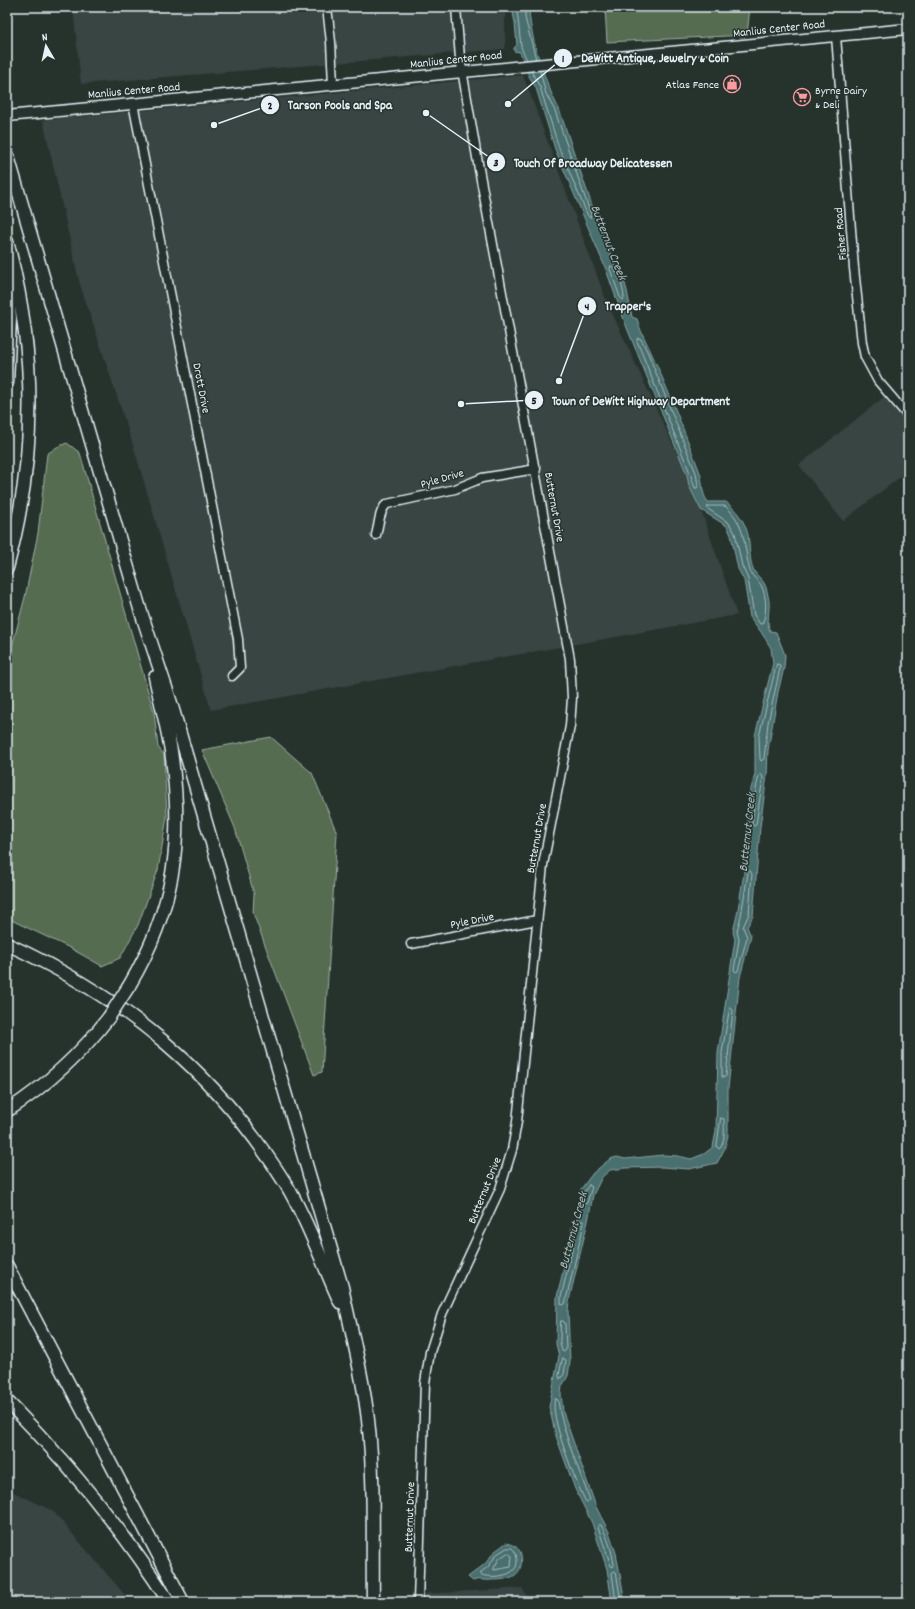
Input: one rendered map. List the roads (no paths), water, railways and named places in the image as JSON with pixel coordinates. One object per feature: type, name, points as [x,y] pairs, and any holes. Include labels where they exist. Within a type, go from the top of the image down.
[{"type":"highway","points":[[7,154],[140,609],[171,703],[342,1287],[359,1361],[368,1420],[372,1475],[373,1602]]},
{"type":"highway","points":[[7,241],[23,312],[29,354],[31,390],[29,449],[23,497],[7,568]]},
{"type":"highway","points":[[7,274],[10,318],[7,383]]},
{"type":"highway","points":[[7,1111],[41,1088],[59,1073],[93,1039],[129,986],[146,956],[159,926],[168,897],[175,855],[177,827],[175,789],[171,750],[140,609]]},
{"type":"highway","points":[[7,944],[44,961],[122,1008],[149,1028],[207,1082],[256,1140],[287,1187],[309,1228],[350,1323]]},
{"type":"highway","points":[[7,1266],[183,1602]]},
{"type":"highway","points":[[7,1401],[58,1456],[104,1511],[169,1602]]},
{"type":"main road","name":"Manlius Center Road","points":[[7,116],[908,29]]},
{"type":"street","points":[[327,7],[331,42],[333,84]]},
{"type":"street","name":"Butternut Drive","points":[[418,1602],[425,1383],[430,1352],[442,1314],[500,1189],[512,1150],[516,1130],[543,866],[570,726],[572,679],[570,659],[536,469],[479,169],[460,58],[456,7]]},
{"type":"street","name":"Fisher Road","points":[[836,36],[854,269],[862,343],[865,357],[878,381],[908,416]]},
{"type":"street","name":"Drott Drive","points":[[133,103],[238,639],[240,668],[232,676]]},
{"type":"street","name":"Pyle Drive","points":[[376,535],[381,513],[384,506],[387,504],[455,489],[487,477],[536,469]]},
{"type":"street","name":"Pyle Drive","points":[[411,944],[537,920]]},
{"type":"water","name":"Butternut Creek","points":[[512,7],[529,7],[532,31],[539,60],[559,109],[598,223],[613,260],[622,273],[632,317],[637,319],[672,400],[700,474],[704,494],[708,502],[726,502],[734,509],[745,525],[748,535],[752,567],[766,587],[769,601],[769,628],[770,631],[776,632],[785,655],[784,668],[778,692],[768,750],[767,775],[760,827],[753,916],[747,927],[751,936],[740,977],[728,1088],[728,1135],[725,1148],[717,1163],[689,1169],[662,1167],[626,1168],[610,1170],[602,1177],[593,1195],[570,1296],[568,1310],[570,1362],[568,1376],[562,1386],[561,1394],[563,1412],[596,1507],[609,1532],[616,1553],[625,1602],[612,1602],[607,1569],[592,1523],[575,1489],[556,1436],[549,1407],[559,1356],[556,1344],[557,1297],[572,1226],[579,1216],[581,1189],[593,1173],[610,1159],[617,1157],[625,1159],[663,1155],[691,1159],[704,1154],[713,1147],[716,1131],[718,1053],[735,939],[733,932],[747,855],[748,816],[751,789],[755,774],[755,736],[773,663],[771,648],[750,617],[744,580],[738,569],[731,535],[727,526],[701,510],[689,486],[687,475],[627,328],[605,267],[555,149],[536,88],[529,76],[520,52],[514,51],[514,48],[517,45]]},
{"type":"water","points":[[506,1543],[515,1546],[521,1553],[522,1558],[520,1570],[514,1576],[500,1580],[473,1581],[468,1577],[485,1564],[494,1552]]},
{"type":"place","name":"Atlas Fence","points":[[732,84]]},
{"type":"place","name":"Byrne Dairy & Deli","points":[[802,97]]},
{"type":"place","name":"DeWitt Antique, Jewelry & Coin","points":[[508,104]]},
{"type":"place","name":"Touch Of Broadway Delicatessen","points":[[426,113]]},
{"type":"place","name":"Tarson Pools and Spa","points":[[214,125]]},
{"type":"place","name":"Trapper's","points":[[559,381]]},
{"type":"place","name":"Town of DeWitt Highway Department","points":[[461,404]]}]
